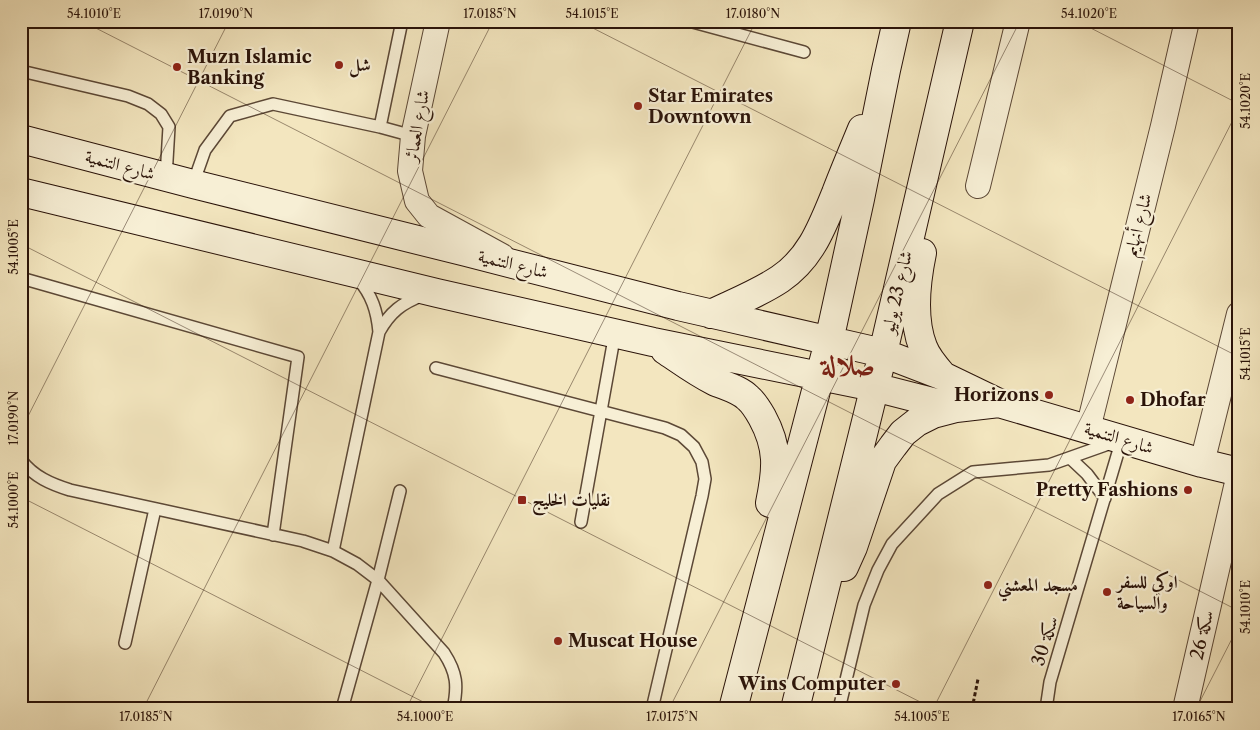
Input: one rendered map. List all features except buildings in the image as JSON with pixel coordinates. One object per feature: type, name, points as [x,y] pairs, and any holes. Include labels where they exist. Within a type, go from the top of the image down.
[{"type":"main road","points":[[733,709],[820,376],[860,199],[897,21]]},
{"type":"main road","name":"شارع 23 يوليو","points":[[795,709],[883,353],[960,21]]},
{"type":"main road","points":[[711,314],[781,278],[809,251],[819,234],[886,70]]},
{"type":"main road","name":"شارع التنمية","points":[[21,140],[711,314],[883,353],[943,376],[999,403],[1239,473]]},
{"type":"main road","points":[[930,148],[935,195],[918,275],[916,300],[918,328],[923,348],[943,376]]},
{"type":"main road","name":"شارع التنمية","points":[[21,192],[437,293],[653,342],[874,387],[956,408],[999,403]]},
{"type":"main road","points":[[653,342],[686,365],[748,397],[765,423],[775,454],[776,468],[762,556],[766,578]]},
{"type":"main road","points":[[825,585],[837,576],[845,565],[853,547],[882,461],[893,446],[903,433],[917,422],[933,414],[956,408]]},
{"type":"street","name":"شارع العمائر","points":[[438,21],[413,136],[410,171],[417,201],[429,216],[485,245],[518,265]]},
{"type":"street","points":[[978,186],[1018,21]]},
{"type":"street","name":"شارع أنهايم","points":[[1088,429],[1187,21]]},
{"type":"street","points":[[1202,463],[1239,314]]},
{"type":"street","name":"سكة 26","points":[[1185,709],[1239,473]]},
{"type":"lane","points":[[380,127],[402,21]]},
{"type":"lane","points":[[689,21],[804,52]]},
{"type":"lane","points":[[21,71],[128,96],[148,104],[161,114],[169,127],[166,177]]},
{"type":"lane","points":[[193,184],[205,150],[230,116],[273,104],[413,136]]},
{"type":"lane","points":[[334,551],[379,332],[378,318],[368,292],[359,280],[348,271]]},
{"type":"lane","points":[[21,278],[298,357],[272,535]]},
{"type":"lane","points":[[379,332],[385,321],[403,304],[425,294],[437,293]]},
{"type":"lane","points":[[580,522],[615,333]]},
{"type":"lane","points":[[436,368],[665,428],[681,435],[694,447],[702,462],[705,479],[652,709]]},
{"type":"lane","points":[[838,709],[864,605],[878,570],[892,544],[938,494],[973,472],[1049,465],[1122,439]]},
{"type":"lane","name":"سكة 30","points":[[1046,709],[1050,682],[1122,439]]},
{"type":"lane","points":[[1070,458],[1087,474],[1105,498]]},
{"type":"lane","points":[[21,460],[38,477],[70,490],[303,541],[334,551],[357,564],[378,580],[444,653],[452,666],[456,680],[456,695],[452,709]]},
{"type":"lane","points":[[342,709],[378,580],[400,491]]},
{"type":"lane","points":[[125,644],[155,509]]},
{"type":"path","points":[[972,709],[978,680]]},
{"type":"place","name":"شل","points":[[339,65]]},
{"type":"place","name":"Muzn Islamic Banking","points":[[177,67]]},
{"type":"place","name":"Star Emirates Downtown","points":[[638,106]]},
{"type":"place","name":"Horizons","points":[[1049,395]]},
{"type":"place","name":"Dhofar","points":[[1130,400]]},
{"type":"place","name":"Pretty Fashions","points":[[1188,490]]},
{"type":"place","name":"نقليات الخليج","points":[[522,500]]},
{"type":"place","name":"مسجد المعشني","points":[[988,585]]},
{"type":"place","name":"اوكي للسفر والسياحة","points":[[1107,592]]},
{"type":"place","name":"Muscat House","points":[[558,641]]},
{"type":"place","name":"Wins Computer","points":[[896,684]]},
{"type":"district","name":"صلالة","points":[[848,365]]}]
